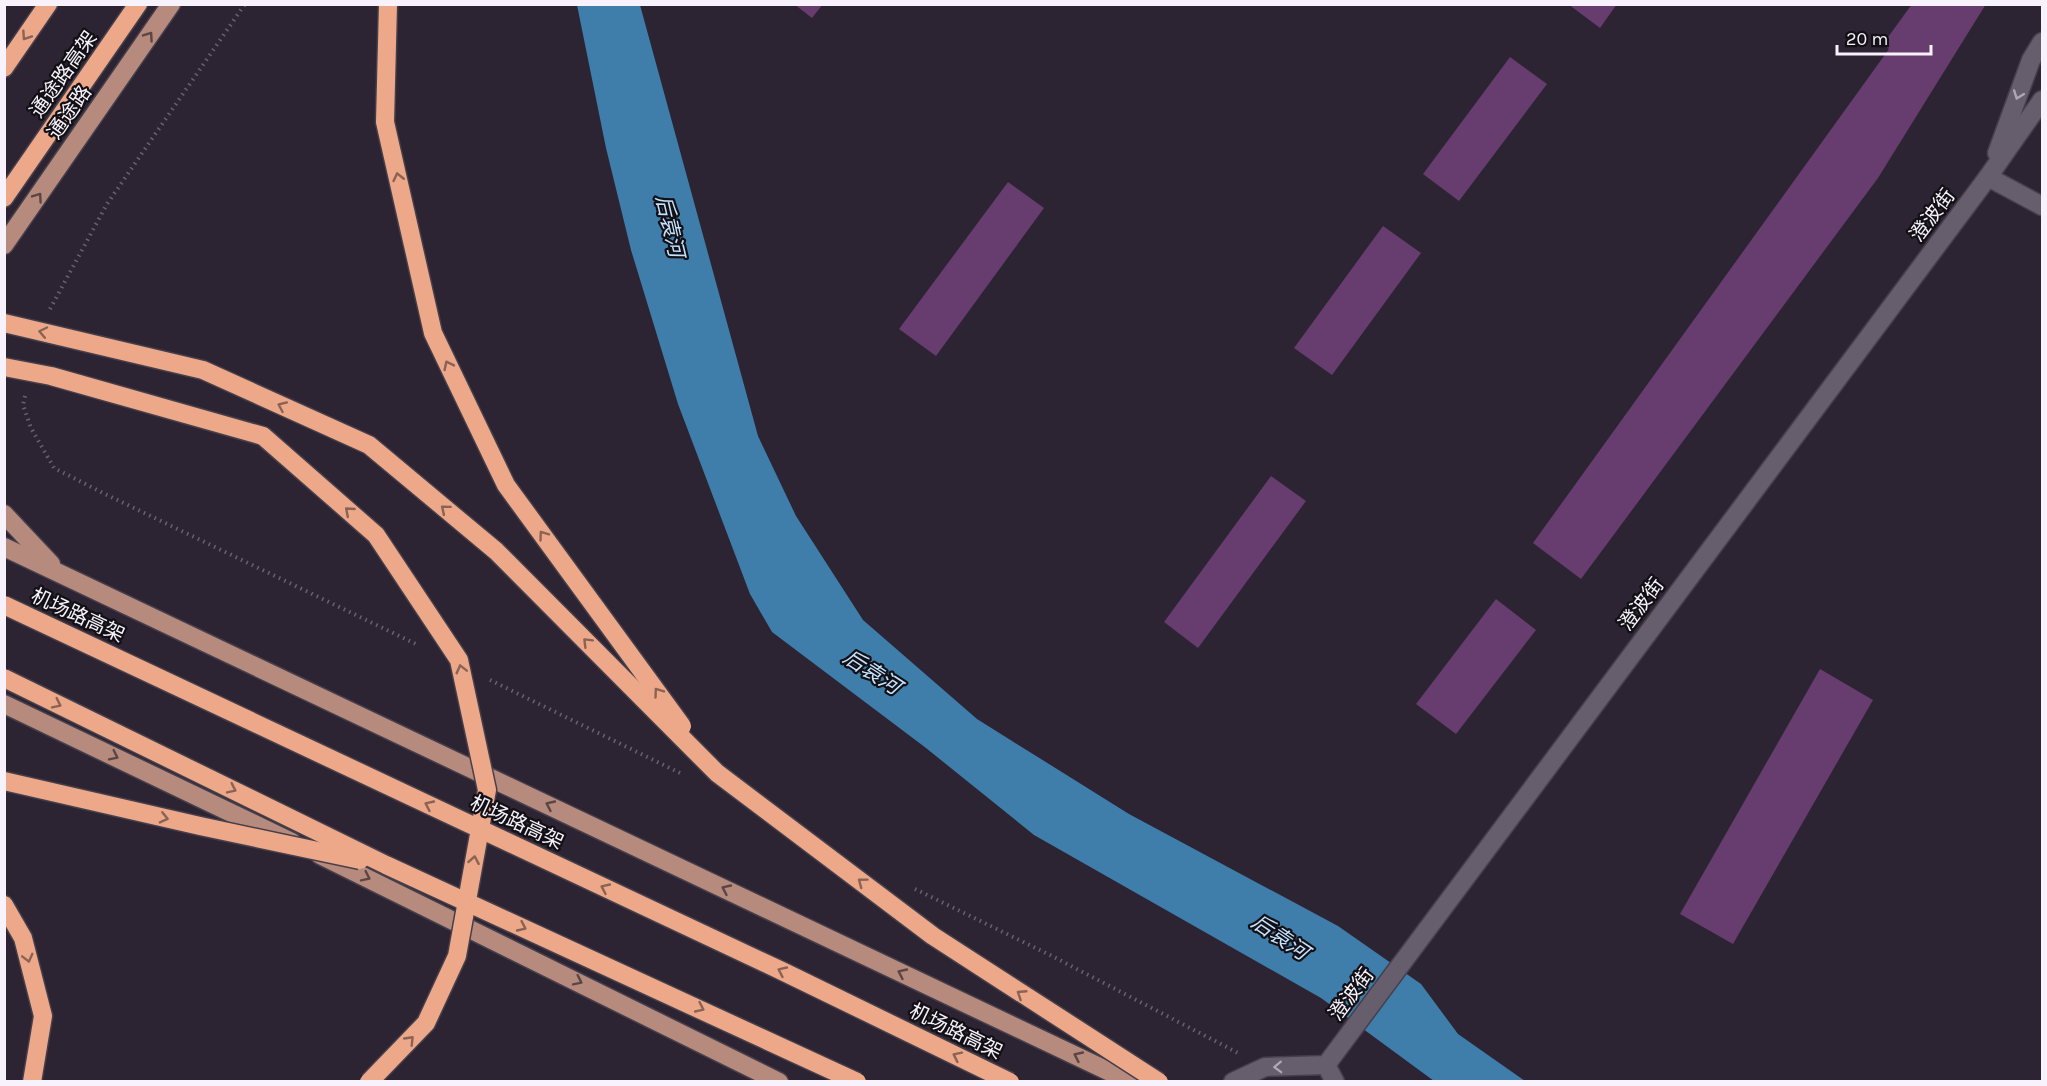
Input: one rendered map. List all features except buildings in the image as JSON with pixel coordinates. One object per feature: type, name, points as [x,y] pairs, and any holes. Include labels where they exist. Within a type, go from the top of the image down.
[{"type":"highway","points":[[4,68],[48,4]]},
{"type":"highway","name":"通途路高架","points":[[4,198],[138,4]]},
{"type":"highway","points":[[387,4],[385,122],[433,333],[506,485],[717,773]]},
{"type":"highway","points":[[4,323],[203,370],[369,445],[496,551],[717,773],[933,936],[1159,1082]]},
{"type":"highway","points":[[4,367],[51,376],[263,436],[376,536],[459,660],[487,790],[457,956],[426,1023],[369,1082]]},
{"type":"highway","name":"机场路高架","points":[[4,605],[784,972],[1010,1082]]},
{"type":"highway","points":[[4,678],[386,865],[856,1082]]},
{"type":"highway","points":[[4,781],[200,826],[386,865]]},
{"type":"highway","points":[[4,905],[23,938],[43,1016],[32,1082]]},
{"type":"main road","name":"通途路","points":[[4,245],[171,4]]},
{"type":"main road","points":[[4,514],[59,572]]},
{"type":"main road","points":[[4,547],[1131,1082]]},
{"type":"main road","points":[[8,706],[406,897],[779,1082]]},
{"type":"street","name":"澄波街","points":[[1988,177],[2031,60],[2043,42]]},
{"type":"street","name":"澄波街","points":[[1328,1062],[2043,100]]},
{"type":"street","points":[[1988,177],[2043,206]]},
{"type":"street","points":[[1233,1082],[1265,1067],[1328,1062],[1335,1082]]},
{"type":"path","points":[[45,319],[107,204],[245,4]]},
{"type":"path","points":[[25,394],[23,405],[31,428],[54,468],[419,646]]},
{"type":"path","points":[[484,677],[687,777]]},
{"type":"path","points":[[913,888],[1052,956],[1265,1067]]},
{"type":"water","name":"后袁河","points":[[577,5],[640,5],[758,436],[796,516],[863,620],[977,719],[1129,814],[1338,926],[1421,984],[1458,1034],[1525,1081],[1434,1081],[1321,998],[1034,835],[926,748],[772,632],[750,594],[678,404],[631,250],[606,148]]}]
